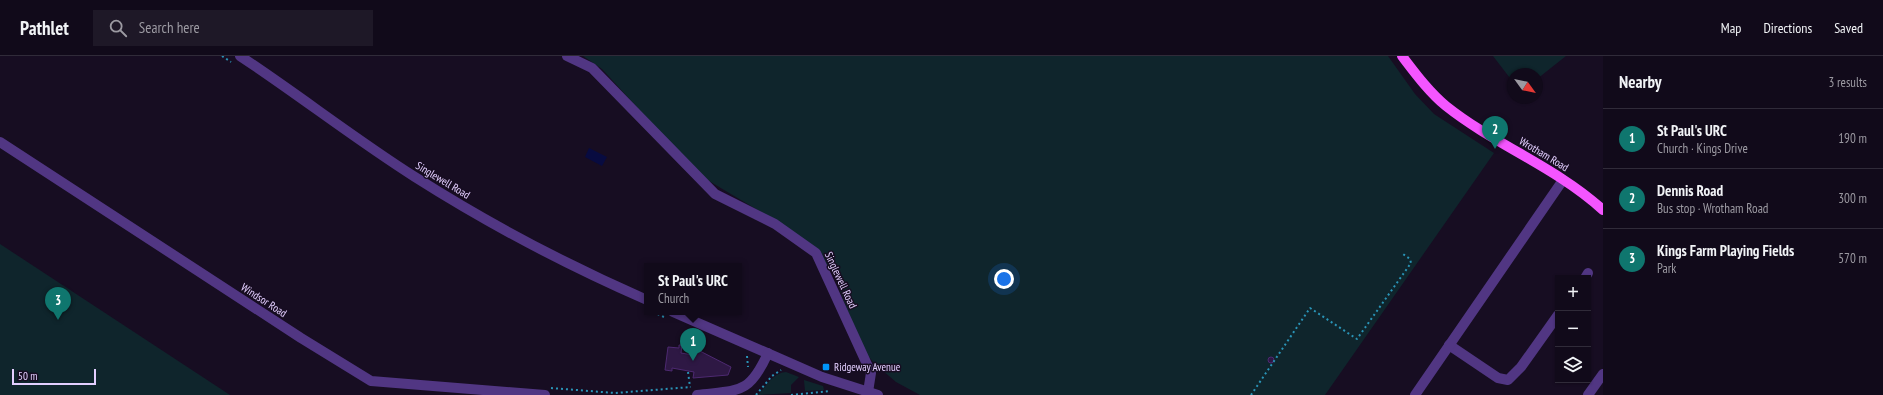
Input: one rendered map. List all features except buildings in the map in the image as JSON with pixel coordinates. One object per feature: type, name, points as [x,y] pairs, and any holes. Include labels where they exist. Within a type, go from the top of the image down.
[{"type":"main road","name":"Wrotham Road","points":[[1402,56],[1431,92],[1449,108],[1563,180],[1603,210]]},
{"type":"street","name":"Singlewell Road","points":[[240,56],[381,154],[446,196],[574,266],[644,299]]},
{"type":"street","name":"Singlewell Road","points":[[567,56],[592,68],[715,194],[775,224],[816,254],[871,373],[873,394],[827,379],[768,353],[670,315]]},
{"type":"street","name":"Windsor Road","points":[[0,142],[295,334],[371,381],[546,391]]},
{"type":"street","points":[[1415,395],[1563,180]]},
{"type":"street","points":[[1449,345],[1498,378],[1508,380],[1520,367],[1555,319]]},
{"type":"street","points":[[694,389],[723,392],[747,387],[757,375],[768,353]]},
{"type":"street","points":[[1588,395],[1603,374]]},
{"type":"path","points":[[1251,395],[1310,308],[1357,339],[1411,263],[1410,259],[1403,254]]},
{"type":"path","points":[[691,354],[702,333]]},
{"type":"path","points":[[744,353],[748,361],[748,371]]},
{"type":"path","points":[[546,391],[619,393],[694,389],[688,372]]},
{"type":"path","points":[[756,395],[776,373]]},
{"type":"path","points":[[791,395],[830,391],[832,389]]},
{"type":"shaded area","points":[[583,56],[1388,56],[1415,94],[1434,114],[1494,153],[1325,395],[920,395],[896,382],[875,364],[863,350],[833,273],[813,249],[776,221],[699,175],[602,69]]},
{"type":"shaded area","points":[[1493,56],[1566,56],[1543,74],[1543,68],[1507,68],[1507,74]]},
{"type":"shaded area","points":[[589,148],[607,157],[602,166],[585,157]]},
{"type":"shaded area","points":[[0,244],[230,395],[0,395]]},
{"type":"shaded area","points":[[786,372],[799,377],[791,385],[791,393],[758,395],[774,377],[778,374]]},
{"type":"shaded area","points":[[804,380],[823,386],[824,390],[805,391]]},
{"type":"place","name":"Dennis Road","points":[[1495,149]]},
{"type":"place","name":"Kings Farm Playing Fields","points":[[58,320]]},
{"type":"place","name":"St Paul's URC","points":[[693,361]]},
{"type":"place","name":"Ridgeway Avenue","points":[[826,367]]}]
